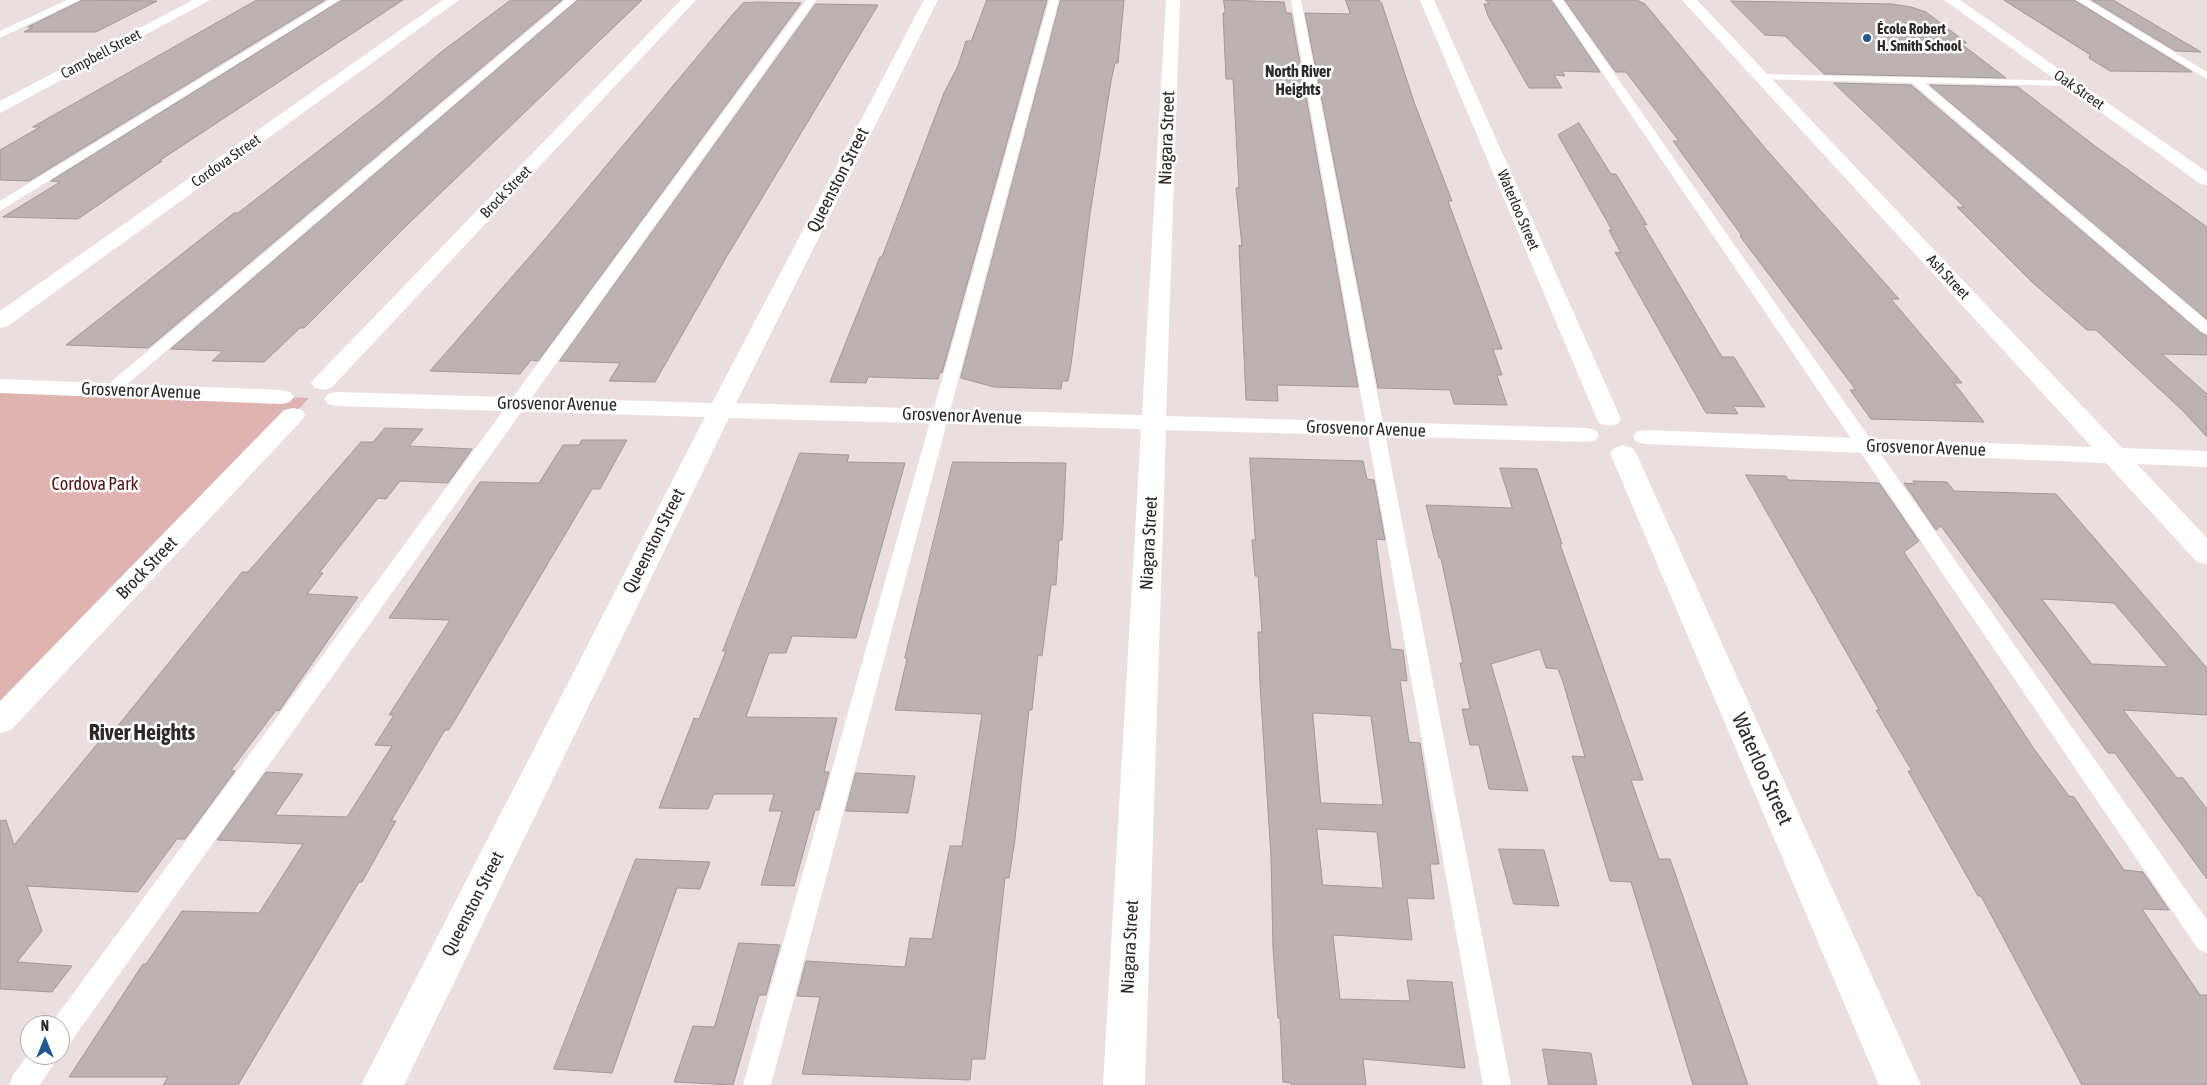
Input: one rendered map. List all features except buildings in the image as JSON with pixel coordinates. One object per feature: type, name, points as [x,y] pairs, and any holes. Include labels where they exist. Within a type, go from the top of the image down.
[{"type":"street","name":"Campbell Street","points":[[0,108],[203,0]]},
{"type":"street","name":"Cordova Street","points":[[0,322],[452,0]]},
{"type":"street","name":"Brock Street","points":[[0,721],[311,403],[690,0]]},
{"type":"street","name":"Queenston Street","points":[[382,1085],[721,408],[931,0]]},
{"type":"street","name":"Niagara Street","points":[[1124,1085],[1173,0]]},
{"type":"street","name":"Waterloo Street","points":[[1427,0],[1609,419]]},
{"type":"street","name":"Ash Street","points":[[1689,0],[2207,554]]},
{"type":"street","name":"Oak Street","points":[[1951,0],[2207,180]]},
{"type":"street","name":"Grosvenor Avenue","points":[[0,386],[112,390],[311,403],[518,404],[721,408],[1376,430],[1587,435],[1597,445],[1605,449],[1634,445],[1866,446],[2207,459]]},
{"type":"street","points":[[1587,435],[1588,425],[1593,422],[1609,419],[1627,423],[1642,432],[1634,445]]},
{"type":"street","name":"Waterloo Street","points":[[1634,445],[1900,1085]]},
{"type":"lane","points":[[0,36],[75,0]]},
{"type":"lane","points":[[0,207],[335,0]]},
{"type":"lane","points":[[112,390],[571,0]]},
{"type":"lane","points":[[70,1020],[811,0]]},
{"type":"lane","points":[[757,1085],[942,416],[1054,0]]},
{"type":"lane","points":[[1296,0],[1497,1085]]},
{"type":"lane","points":[[1558,0],[2207,941]]},
{"type":"lane","points":[[2081,0],[2207,76]]},
{"type":"lane","points":[[1761,77],[2070,84]]},
{"type":"lane","points":[[1915,80],[2207,329]]},
{"type":"lane","points":[[23,1085],[38,1065]]},
{"type":"green space","name":"Cordova Park","points":[[0,386],[309,398],[0,721]]},
{"type":"place","name":"École Robert H. Smith School","points":[[1867,38]]},
{"type":"district","name":"North River Heights","points":[[1298,81]]},
{"type":"district","name":"River Heights","points":[[142,733]]}]
